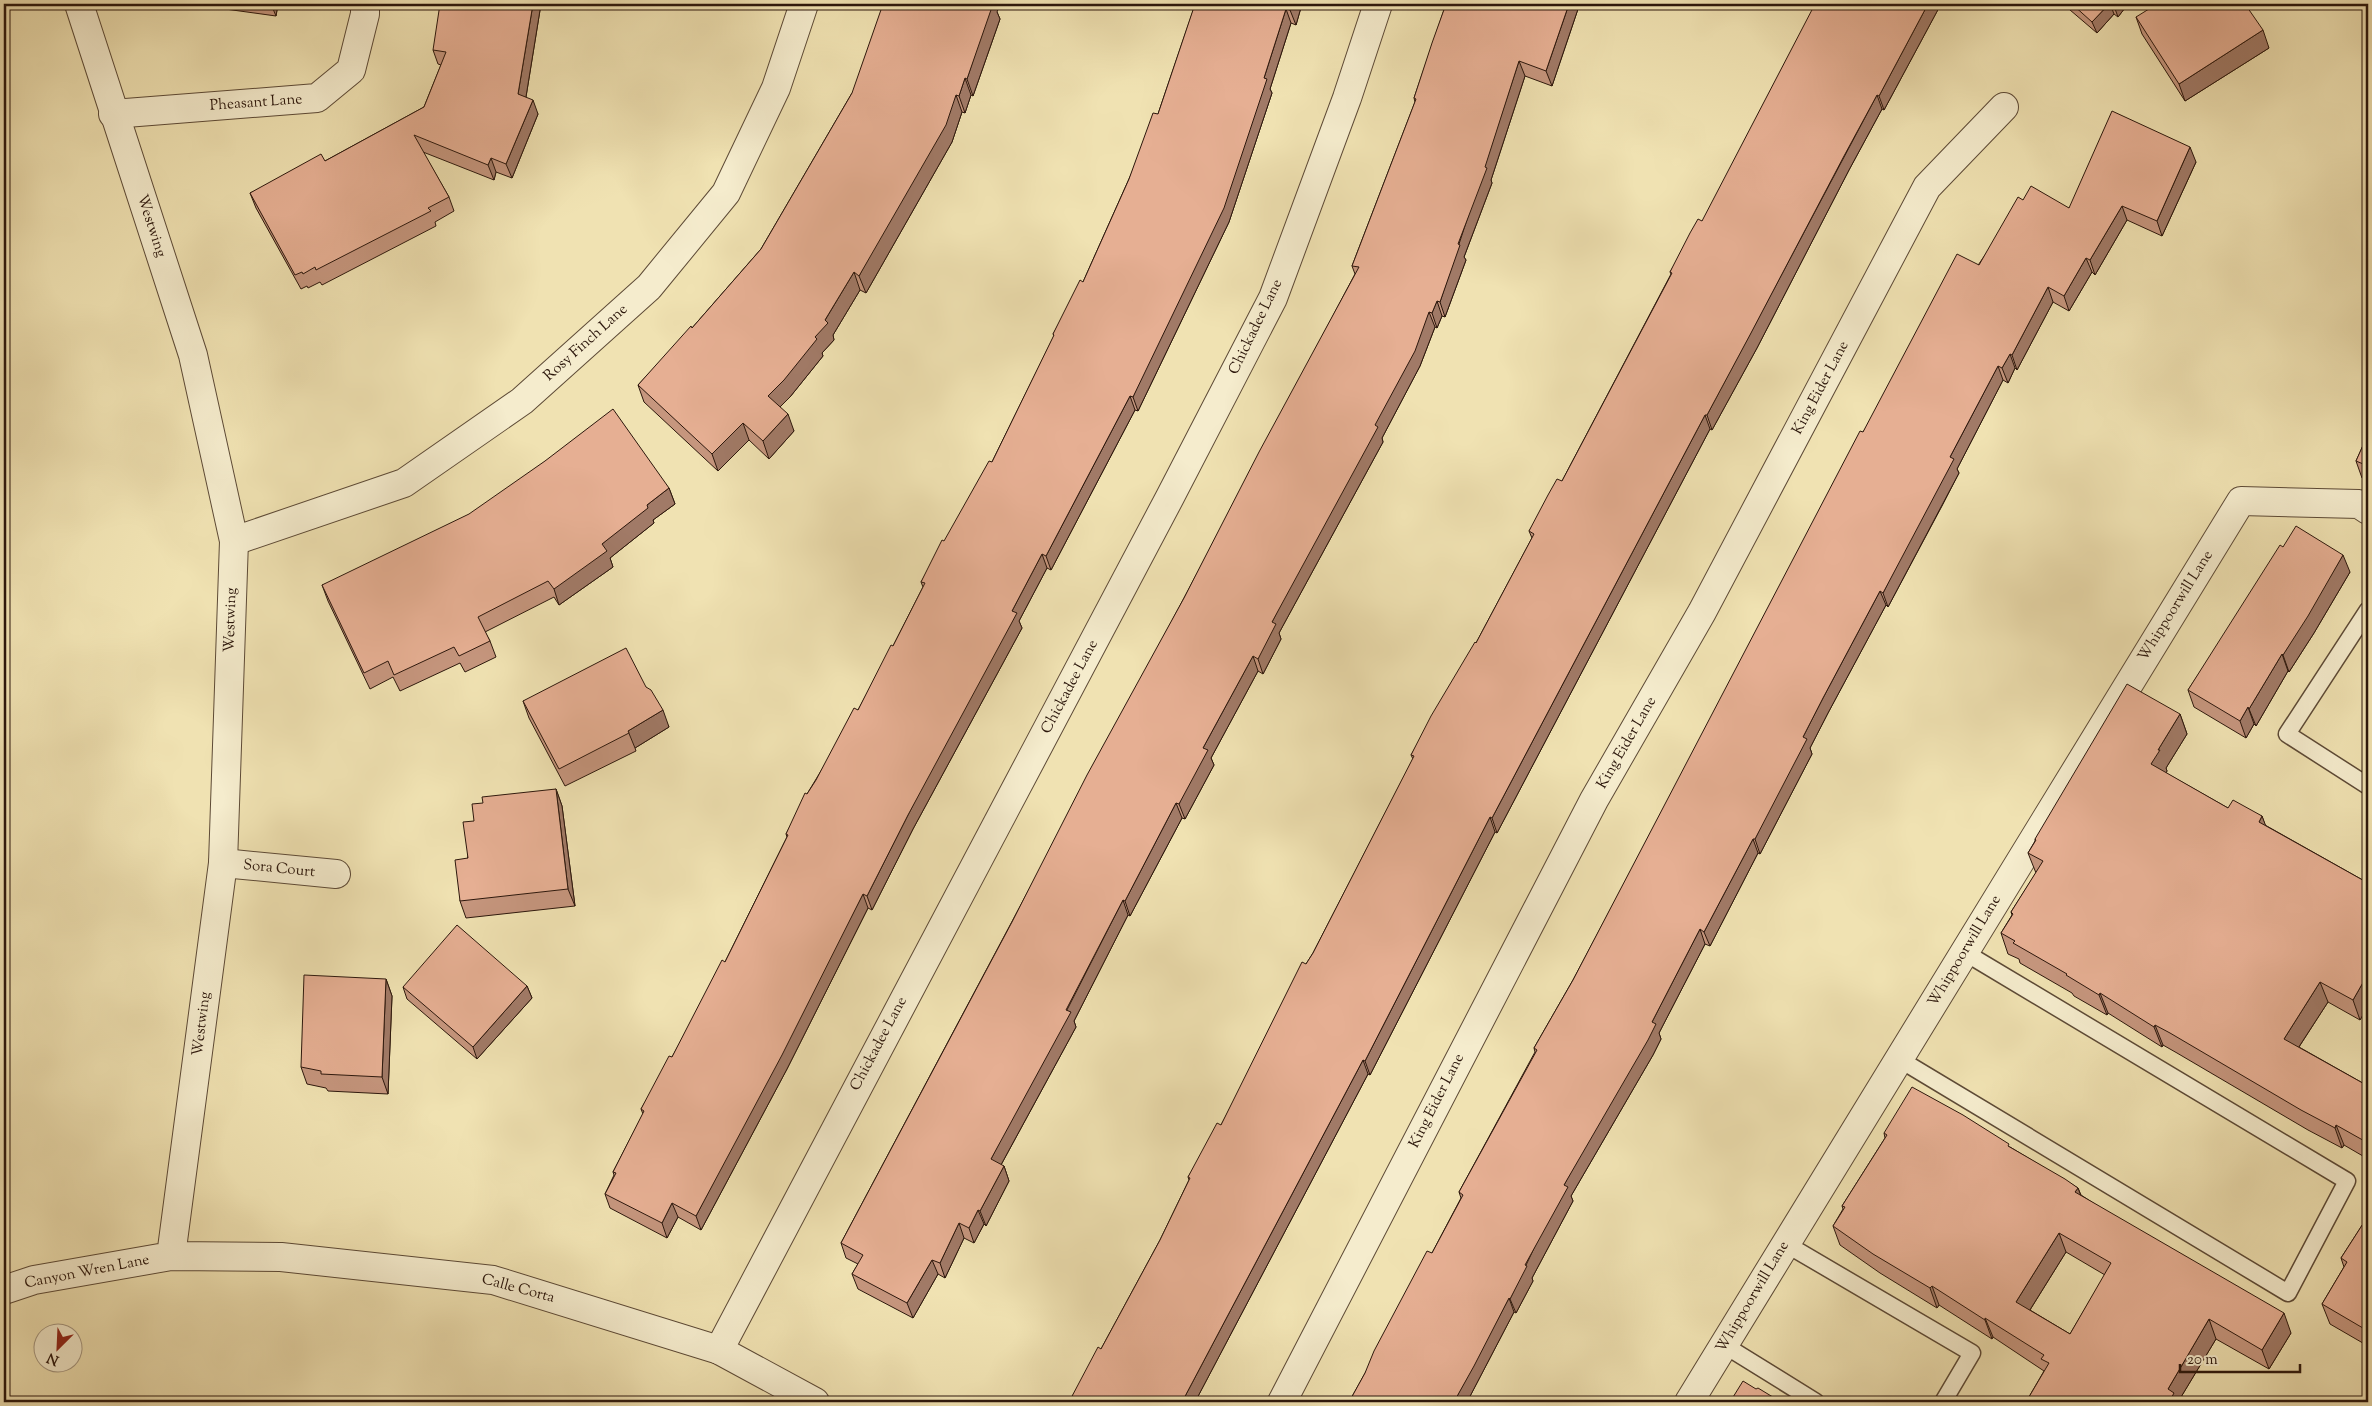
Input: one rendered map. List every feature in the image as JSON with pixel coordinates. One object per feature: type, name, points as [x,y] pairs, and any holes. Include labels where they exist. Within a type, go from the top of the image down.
[{"type":"street","name":"Westwing","points":[[78,4],[193,355],[234,541],[223,863],[171,1256]]},
{"type":"street","name":"Pheasant Lane","points":[[113,114],[317,98],[351,70],[365,14],[365,4]]},
{"type":"street","name":"Rosy Finch Lane","points":[[234,541],[404,483],[522,400],[649,287],[726,193],[776,88],[804,4]]},
{"type":"street","name":"Chickadee Lane","points":[[719,1350],[1160,515],[1272,298],[1347,98],[1378,4]]},
{"type":"street","name":"King Eider Lane","points":[[1282,1402],[1594,800],[1702,612],[1927,187],[2004,107]]},
{"type":"street","name":"Whippoorwill Lane","points":[[1689,1402],[2241,501],[2359,504],[2368,510]]},
{"type":"street","name":"Sora Court","points":[[223,863],[336,874]]},
{"type":"street","name":"Calle Corta","points":[[171,1256],[282,1257],[492,1280],[719,1350],[814,1402]]},
{"type":"street","name":"Canyon Wren Lane","points":[[4,1290],[34,1280],[171,1256]]},
{"type":"lane","points":[[2368,610],[2288,734],[2368,786]]},
{"type":"lane","points":[[1899,1059],[2288,1293],[2347,1181],[1964,952]]},
{"type":"lane","points":[[1786,1244],[1972,1353],[1943,1402]]},
{"type":"lane","points":[[1724,1345],[1816,1402]]},
{"type":"building","points":[[440,4],[533,4],[518,94],[533,100],[506,164],[491,158],[488,165],[414,135],[449,197],[428,208],[431,211],[316,270],[315,267],[303,274],[302,272],[295,275],[250,193],[321,154],[325,161],[424,107],[446,52],[433,50]]},
{"type":"building","points":[[883,4],[993,4],[967,79],[965,78],[959,96],[956,95],[946,125],[859,276],[854,272],[825,320],[828,323],[815,337],[817,339],[784,380],[768,396],[788,414],[763,441],[743,423],[712,454],[638,385],[691,326],[692,328],[761,249],[852,93]]},
{"type":"building","points":[[1195,4],[1293,4],[1290,10],[1286,9],[1264,78],[1267,79],[1224,208],[1133,397],[1130,396],[1046,556],[1042,554],[1012,611],[1017,613],[908,815],[867,896],[863,894],[782,1055],[696,1216],[672,1203],[662,1223],[605,1194],[616,1173],[613,1172],[644,1111],[641,1109],[669,1056],[672,1057],[722,960],[725,962],[788,835],[786,834],[805,793],[807,794],[816,780],[854,708],[858,710],[891,645],[893,646],[925,583],[921,582],[942,540],[944,541],[989,461],[992,462],[1080,280],[1083,282],[1129,179],[1153,113],[1158,114]]},
{"type":"building","points":[[1446,4],[1569,4],[1546,71],[1519,61],[1485,167],[1487,168],[1458,244],[1460,245],[1440,302],[1437,301],[1432,313],[1429,312],[1415,351],[1375,425],[1378,427],[1272,622],[1276,624],[1258,659],[1253,656],[1203,748],[1208,750],[1179,804],[1176,803],[1125,901],[1123,900],[1066,1010],[1071,1012],[991,1159],[1004,1166],[969,1228],[959,1223],[940,1263],[932,1260],[907,1303],[852,1274],[863,1255],[841,1243],[1012,922],[1087,775],[1184,598],[1259,452],[1359,267],[1352,266],[1416,99],[1414,98]]},
{"type":"building","points":[[1815,4],[1928,4],[1879,96],[1877,95],[1844,156],[1707,415],[1705,415],[1492,818],[1490,817],[1365,1061],[1363,1060],[1182,1402],[1075,1402],[1070,1400],[1098,1347],[1101,1349],[1160,1240],[1190,1178],[1188,1177],[1217,1123],[1221,1125],[1302,962],[1306,964],[1313,953],[1414,756],[1411,755],[1431,716],[1476,643],[1534,534],[1529,531],[1548,495],[1557,479],[1562,481],[1672,273],[1670,272],[1690,233],[1698,219],[1702,221]]},
{"type":"building","points":[[2072,4],[2109,4],[2092,22]]},
{"type":"building","points":[[2157,4],[2245,4],[2263,30],[2179,84],[2136,17]]},
{"type":"building","points":[[2112,111],[2190,147],[2157,221],[2122,206],[2090,260],[2086,258],[2064,296],[2048,287],[2012,355],[2010,354],[2002,368],[1998,366],[1950,457],[1954,459],[1883,593],[1880,591],[1823,698],[1803,737],[1807,739],[1755,839],[1753,839],[1704,932],[1700,929],[1652,1022],[1656,1024],[1648,1040],[1564,1185],[1568,1187],[1455,1400],[1453,1398],[1451,1402],[1349,1402],[1427,1251],[1432,1253],[1463,1195],[1459,1192],[1537,1050],[1534,1048],[1573,980],[1860,431],[1863,432],[1957,254],[1979,265],[2018,197],[2023,200],[2031,186],[2069,208]]},
{"type":"building","points":[[613,409],[669,488],[647,505],[648,508],[602,544],[607,551],[554,589],[548,581],[478,617],[490,641],[459,656],[454,647],[394,675],[388,661],[364,673],[322,585],[469,514],[545,461]]},
{"type":"building","points":[[2368,434],[2368,466],[2356,461]]},
{"type":"building","points":[[2296,526],[2343,555],[2308,616],[2240,721],[2188,690],[2280,545],[2283,547]]},
{"type":"building","points":[[626,648],[646,687],[651,690],[663,710],[628,731],[629,733],[559,769],[523,701]]},
{"type":"building","points":[[2127,684],[2180,714],[2151,764],[2228,808],[2233,800],[2262,816],[2259,822],[2368,883],[2368,893],[2366,896],[2368,897],[2368,981],[2365,979],[2353,1000],[2320,982],[2284,1039],[2368,1086],[2368,1143],[2336,1125],[2335,1128],[2301,1110],[2170,1033],[2155,1025],[2154,1027],[2100,993],[2099,995],[2013,943],[2015,941],[2001,933],[2013,914],[2011,912],[2043,861],[2028,853],[2035,839]]},
{"type":"building","points":[[556,789],[568,889],[460,901],[455,860],[468,858],[463,822],[474,821],[472,804],[483,803],[482,797]]},
{"type":"building","points":[[457,925],[527,986],[473,1047],[403,987]]},
{"type":"building","points":[[304,975],[386,979],[382,1077],[321,1074],[321,1071],[301,1067]]},
{"type":"building","points":[[1912,1087],[1963,1115],[2009,1144],[2008,1146],[2065,1179],[2078,1188],[2075,1192],[2284,1313],[2262,1350],[2209,1319],[2168,1389],[2174,1393],[2169,1402],[2026,1402],[2049,1363],[2041,1359],[2044,1355],[1932,1286],[1930,1288],[1873,1254],[1833,1226],[1845,1207],[1842,1206],[1887,1135],[1884,1133]],"holes":[[[2059,1233],[2111,1263],[2070,1334],[2016,1302]]]},
{"type":"building","points":[[2368,1216],[2368,1331],[2322,1304],[2347,1262],[2341,1258]]},
{"type":"building","points":[[1743,1381],[1756,1389],[1758,1388],[1781,1402],[1730,1402]]}]
